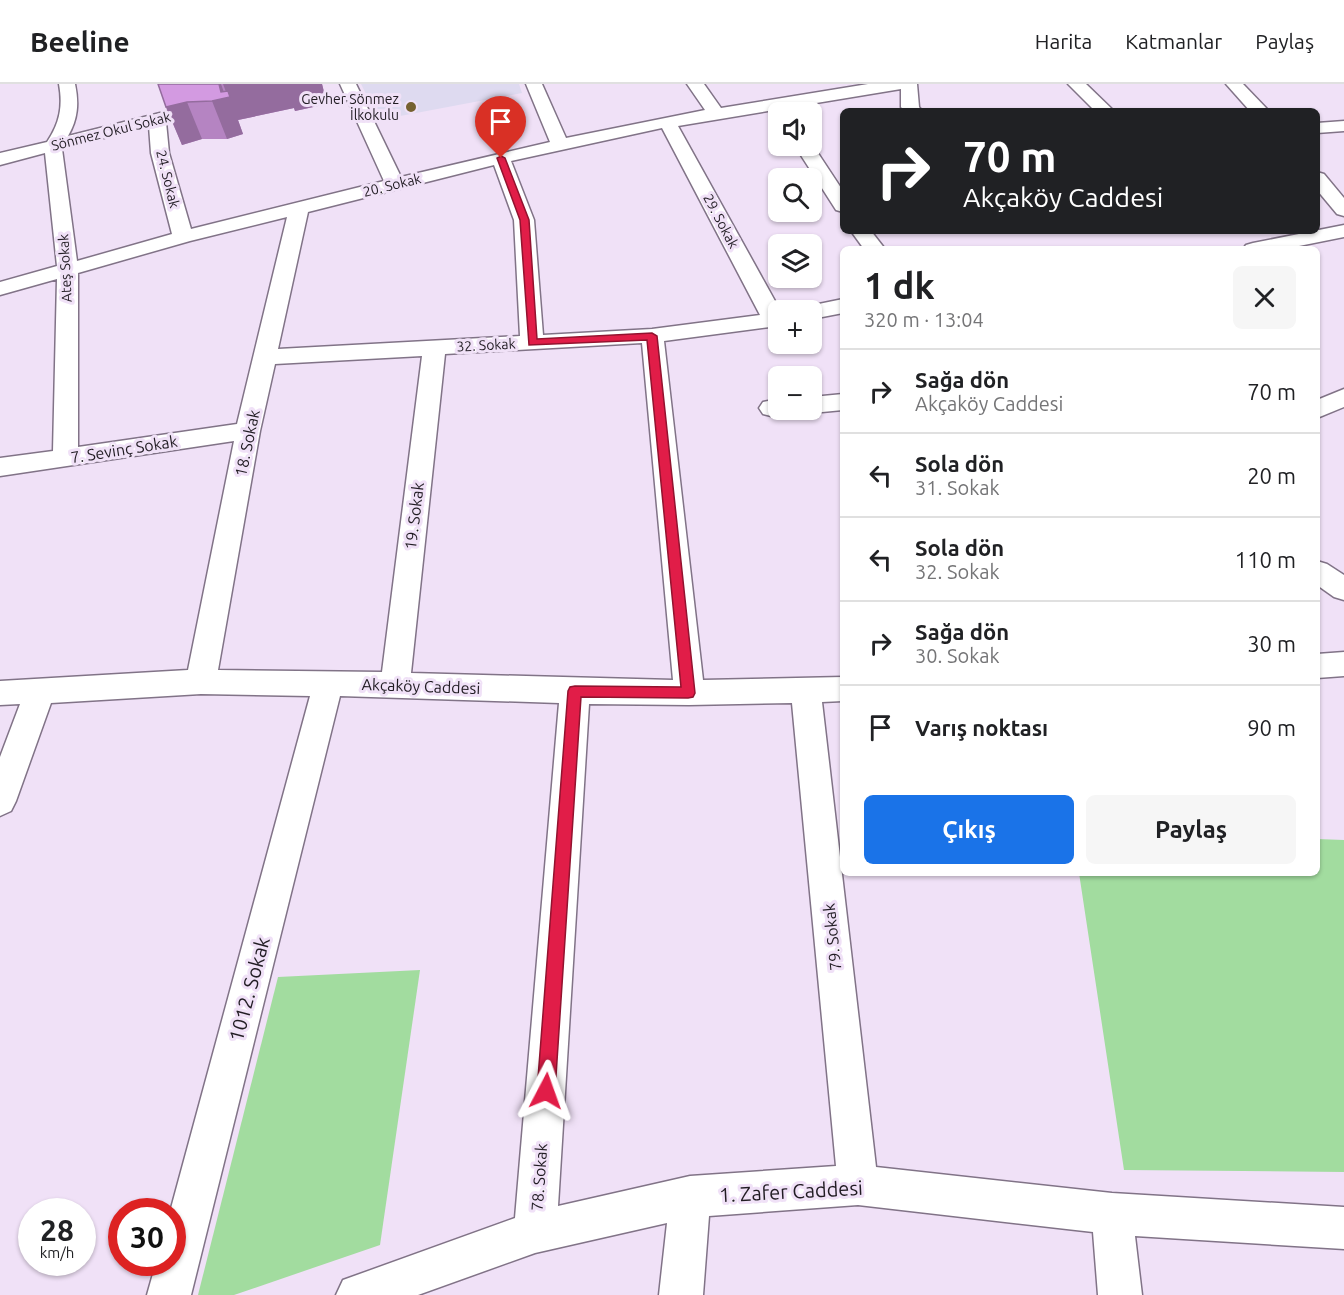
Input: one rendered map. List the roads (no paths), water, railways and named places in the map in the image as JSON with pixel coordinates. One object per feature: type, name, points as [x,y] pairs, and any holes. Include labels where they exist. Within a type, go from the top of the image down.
[{"type":"street","points":[[54,146],[66,127],[71,103],[67,84]]},
{"type":"street","points":[[348,84],[394,184]]},
{"type":"street","points":[[534,84],[560,145]]},
{"type":"street","points":[[694,84],[716,113]]},
{"type":"street","points":[[773,84],[786,102]]},
{"type":"street","name":"20. Sokak","points":[[814,102],[899,84]]},
{"type":"street","points":[[909,84],[911,108]]},
{"type":"street","points":[[1076,84],[1102,108]]},
{"type":"street","points":[[1234,84],[1257,108]]},
{"type":"street","name":"Sönmez Okul Sokak","points":[[0,159],[221,103],[202,91]]},
{"type":"street","name":"20. Sokak","points":[[0,289],[183,237],[501,158],[716,113],[768,109]]},
{"type":"street","name":"24. Sokak","points":[[157,120],[160,153],[183,237]]},
{"type":"street","name":"29. Sokak","points":[[668,122],[768,304]]},
{"type":"street","points":[[1320,128],[1344,126]]},
{"type":"street","name":"Ateş Sokak","points":[[54,146],[68,270],[65,458]]},
{"type":"street","points":[[811,156],[840,200]]},
{"type":"street","points":[[501,158],[524,220],[532,342]]},
{"type":"street","points":[[1320,181],[1344,210]]},
{"type":"street","name":"18. Sokak","points":[[201,682],[249,431],[299,207]]},
{"type":"street","points":[[1268,246],[1344,231]]},
{"type":"street","points":[[863,234],[873,246]]},
{"type":"street","points":[[822,310],[840,307]]},
{"type":"street","name":"32. Sokak","points":[[265,357],[652,336],[768,320]]},
{"type":"street","points":[[652,336],[688,693]]},
{"type":"street","name":"19. Sokak","points":[[395,685],[434,348]]},
{"type":"street","points":[[1320,409],[1344,397]]},
{"type":"street","points":[[822,404],[840,402]]},
{"type":"street","name":"7. Sevinç Sokak","points":[[0,467],[249,431]]},
{"type":"street","points":[[1320,573],[1344,589]]},
{"type":"street","points":[[1320,666],[1344,664]]},
{"type":"street","name":"Akçaköy Caddesi","points":[[0,693],[201,682],[328,683],[688,693],[840,689]]},
{"type":"street","name":"1012. Sokak","points":[[169,1295],[328,683]]},
{"type":"street","points":[[0,801],[40,690]]},
{"type":"street","name":"79. Sokak","points":[[806,690],[858,1185]]},
{"type":"street","name":"78. Sokak","points":[[535,1232],[575,691]]},
{"type":"street","name":"1. Zafer Caddesi","points":[[358,1295],[409,1286],[535,1232],[690,1197],[858,1185],[1112,1214],[1344,1228]]},
{"type":"street","points":[[681,1295],[690,1197]]},
{"type":"street","points":[[1112,1214],[1120,1295]]},
{"type":"place","name":"Gevher Sönmez İlkokulu","points":[[411,107]]}]
